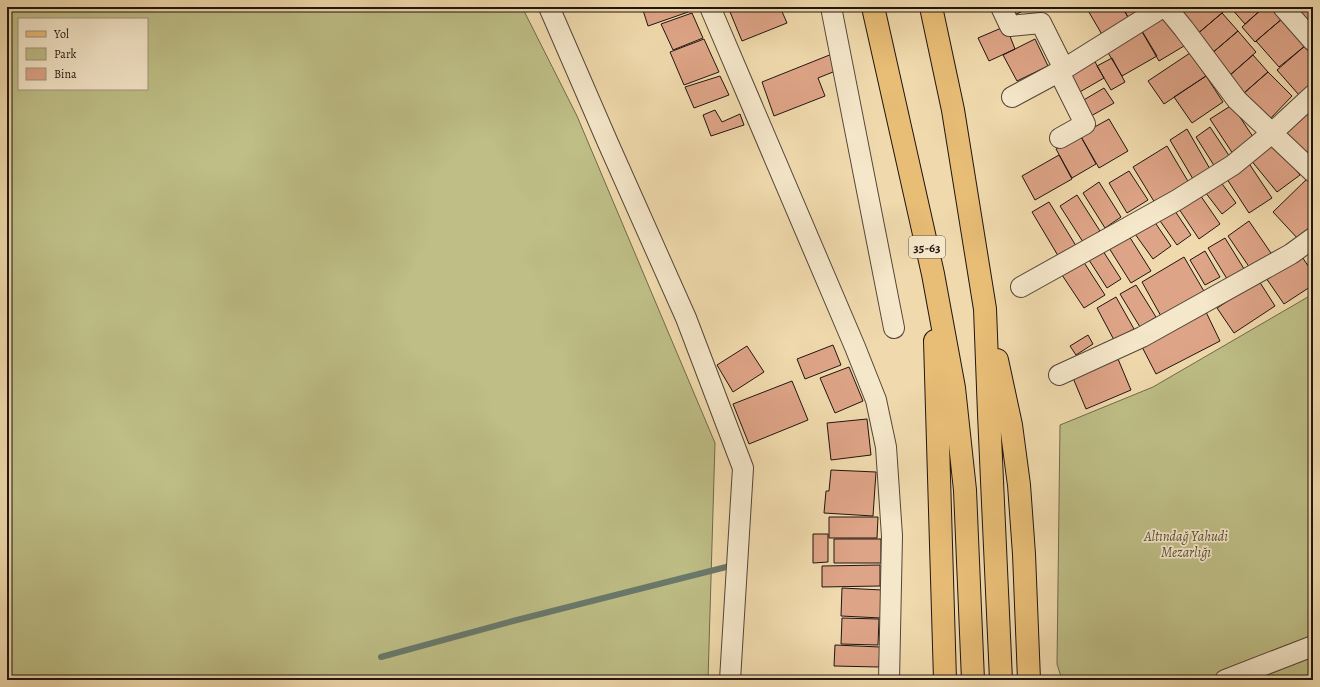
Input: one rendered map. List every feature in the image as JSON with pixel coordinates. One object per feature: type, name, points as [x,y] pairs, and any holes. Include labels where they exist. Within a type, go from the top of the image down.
[{"type":"main road","name":"35-63","points":[[873,7],[933,274],[954,388],[965,490],[973,680]]},
{"type":"main road","points":[[931,7],[953,110],[986,309],[1011,425],[1019,485],[1029,680]]},
{"type":"main road","points":[[933,274],[945,680]]},
{"type":"main road","points":[[986,309],[992,490],[1001,680]]},
{"type":"street","points":[[550,7],[686,318],[743,468],[730,680]]},
{"type":"street","points":[[710,7],[855,347],[876,400],[886,447],[892,536],[889,680]]},
{"type":"street","points":[[831,7],[894,328]]},
{"type":"street","points":[[1001,7],[1010,26],[1041,23],[1085,124],[1060,138]]},
{"type":"street","points":[[1012,97],[1061,70],[1163,7]]},
{"type":"street","points":[[1166,7],[1237,100],[1313,172]]},
{"type":"street","points":[[1283,7],[1313,41]]},
{"type":"street","points":[[1021,287],[1183,196],[1233,165],[1272,133],[1313,95]]},
{"type":"street","points":[[1058,375],[1142,337],[1291,254],[1313,238]]},
{"type":"street","points":[[1225,680],[1313,646]]},
{"type":"green space","points":[[7,7],[522,7],[577,116],[715,443],[708,680],[12,680],[7,668]]},
{"type":"green space","name":"Altındağ Yahudi Mezarlığı","points":[[1313,294],[1313,680],[1062,680],[1057,664],[1060,425],[1153,387]]},
{"type":"building","points":[[642,7],[693,7],[694,10],[648,26]]},
{"type":"building","points":[[728,7],[780,7],[787,23],[742,41]]},
{"type":"building","points":[[1008,7],[1032,7],[1012,16]]},
{"type":"building","points":[[1086,7],[1122,7],[1131,22],[1104,38]]},
{"type":"building","points":[[1122,7],[1152,7],[1131,22]]},
{"type":"building","points":[[1172,7],[1229,7],[1196,35]]},
{"type":"building","points":[[1230,7],[1264,7],[1245,24]]},
{"type":"building","points":[[1264,7],[1273,7],[1283,18],[1255,42],[1242,27]]},
{"type":"building","points":[[1295,7],[1313,7],[1313,29]]},
{"type":"building","points":[[692,13],[703,38],[673,50],[661,24]]},
{"type":"building","points":[[1222,13],[1238,31],[1211,54],[1195,36]]},
{"type":"building","points":[[1167,16],[1184,46],[1159,61],[1141,30]]},
{"type":"building","points":[[1283,18],[1306,45],[1279,67],[1256,41]]},
{"type":"building","points":[[1006,26],[1015,49],[989,61],[978,38]]},
{"type":"building","points":[[1142,31],[1157,56],[1122,76],[1107,51]]},
{"type":"building","points":[[1238,31],[1256,52],[1229,76],[1211,54]]},
{"type":"building","points":[[704,39],[719,72],[684,85],[670,52]]},
{"type":"building","points":[[1035,39],[1048,66],[1017,81],[1003,55]]},
{"type":"building","points":[[1306,45],[1313,53],[1313,83],[1299,95],[1277,70]]},
{"type":"building","points":[[837,52],[843,68],[818,78],[825,96],[774,116],[762,82]]},
{"type":"building","points":[[1190,53],[1206,76],[1164,104],[1148,81]]},
{"type":"building","points":[[1253,55],[1268,72],[1244,93],[1229,76]]},
{"type":"building","points":[[1112,58],[1125,82],[1111,90],[1097,66]]},
{"type":"building","points":[[1094,60],[1104,78],[1078,93],[1068,75]]},
{"type":"building","points":[[1268,72],[1292,96],[1269,120],[1244,93]]},
{"type":"building","points":[[720,76],[729,95],[694,108],[685,87]]},
{"type":"building","points":[[1206,76],[1223,102],[1192,123],[1174,97]]},
{"type":"building","points":[[1104,88],[1114,103],[1091,116],[1082,101]]},
{"type":"building","points":[[1232,105],[1257,143],[1235,157],[1210,119]]},
{"type":"building","points":[[715,110],[722,122],[740,114],[744,125],[711,136],[703,115]]},
{"type":"building","points":[[1309,110],[1313,113],[1313,154],[1310,157],[1286,133]]},
{"type":"building","points":[[1109,119],[1128,151],[1099,168],[1080,135]]},
{"type":"building","points":[[1210,127],[1230,157],[1215,167],[1196,137]]},
{"type":"building","points":[[1187,129],[1210,169],[1193,179],[1170,140]]},
{"type":"building","points":[[1080,135],[1096,164],[1072,178],[1056,149]]},
{"type":"building","points":[[1273,141],[1300,175],[1277,192],[1250,159]]},
{"type":"building","points":[[1167,146],[1189,183],[1155,203],[1133,167]]},
{"type":"building","points":[[1059,155],[1072,179],[1035,200],[1022,176]]},
{"type":"building","points":[[1248,162],[1272,198],[1249,213],[1225,176]]},
{"type":"building","points":[[1129,171],[1148,200],[1127,213],[1109,183]]},
{"type":"building","points":[[1310,176],[1313,179],[1313,229],[1300,241],[1273,212]]},
{"type":"building","points":[[1220,181],[1236,203],[1222,214],[1205,192]]},
{"type":"building","points":[[1099,182],[1121,217],[1105,228],[1083,193]]},
{"type":"building","points":[[1198,192],[1220,224],[1199,239],[1177,206]]},
{"type":"building","points":[[1077,195],[1100,231],[1083,242],[1060,206]]},
{"type":"building","points":[[1049,202],[1078,249],[1060,259],[1032,212]]},
{"type":"building","points":[[1173,208],[1191,235],[1177,245],[1158,218]]},
{"type":"building","points":[[1154,221],[1171,246],[1153,259],[1135,234]]},
{"type":"building","points":[[1249,221],[1273,256],[1252,271],[1228,236]]},
{"type":"building","points":[[1129,236],[1151,271],[1131,283],[1109,248]]},
{"type":"building","points":[[1225,238],[1246,272],[1229,282],[1208,248]]},
{"type":"building","points":[[1313,248],[1313,259],[1308,252]]},
{"type":"building","points":[[1103,251],[1121,279],[1107,288],[1089,260]]},
{"type":"building","points":[[1205,251],[1220,277],[1205,285],[1190,260]]},
{"type":"building","points":[[1300,254],[1313,273],[1313,285],[1284,304],[1266,278]]},
{"type":"building","points":[[1184,257],[1205,293],[1162,318],[1142,282]]},
{"type":"building","points":[[1083,261],[1105,295],[1084,308],[1062,275]]},
{"type":"building","points":[[1259,281],[1275,306],[1234,333],[1217,308]]},
{"type":"building","points":[[1136,285],[1156,317],[1140,327],[1120,294]]},
{"type":"building","points":[[1116,297],[1134,329],[1114,340],[1097,308]]},
{"type":"building","points":[[1206,312],[1220,341],[1156,374],[1141,345]]},
{"type":"building","points":[[1088,335],[1093,344],[1076,355],[1070,346]]},
{"type":"building","points":[[833,345],[841,365],[805,379],[797,359]]},
{"type":"building","points":[[747,346],[764,372],[733,392],[717,365]]},
{"type":"building","points":[[1118,359],[1131,390],[1086,409],[1073,378]]},
{"type":"building","points":[[849,367],[863,401],[835,413],[820,378]]},
{"type":"building","points":[[792,381],[808,420],[749,444],[733,404]]},
{"type":"building","points":[[867,419],[871,455],[831,460],[827,423]]},
{"type":"building","points":[[831,470],[876,472],[873,516],[824,513],[826,491],[829,491]]},
{"type":"building","points":[[829,517],[878,517],[877,538],[829,538]]},
{"type":"building","points":[[813,534],[828,534],[828,562],[813,563]]},
{"type":"building","points":[[834,539],[881,539],[881,563],[834,563]]},
{"type":"building","points":[[880,565],[880,586],[822,587],[822,566]]},
{"type":"building","points":[[842,588],[882,590],[881,618],[841,616]]},
{"type":"building","points":[[842,618],[879,619],[878,645],[841,644]]},
{"type":"building","points":[[835,645],[880,647],[879,667],[834,666]]},
{"type":"waterway","points":[[381,657],[513,621],[734,565]]}]
